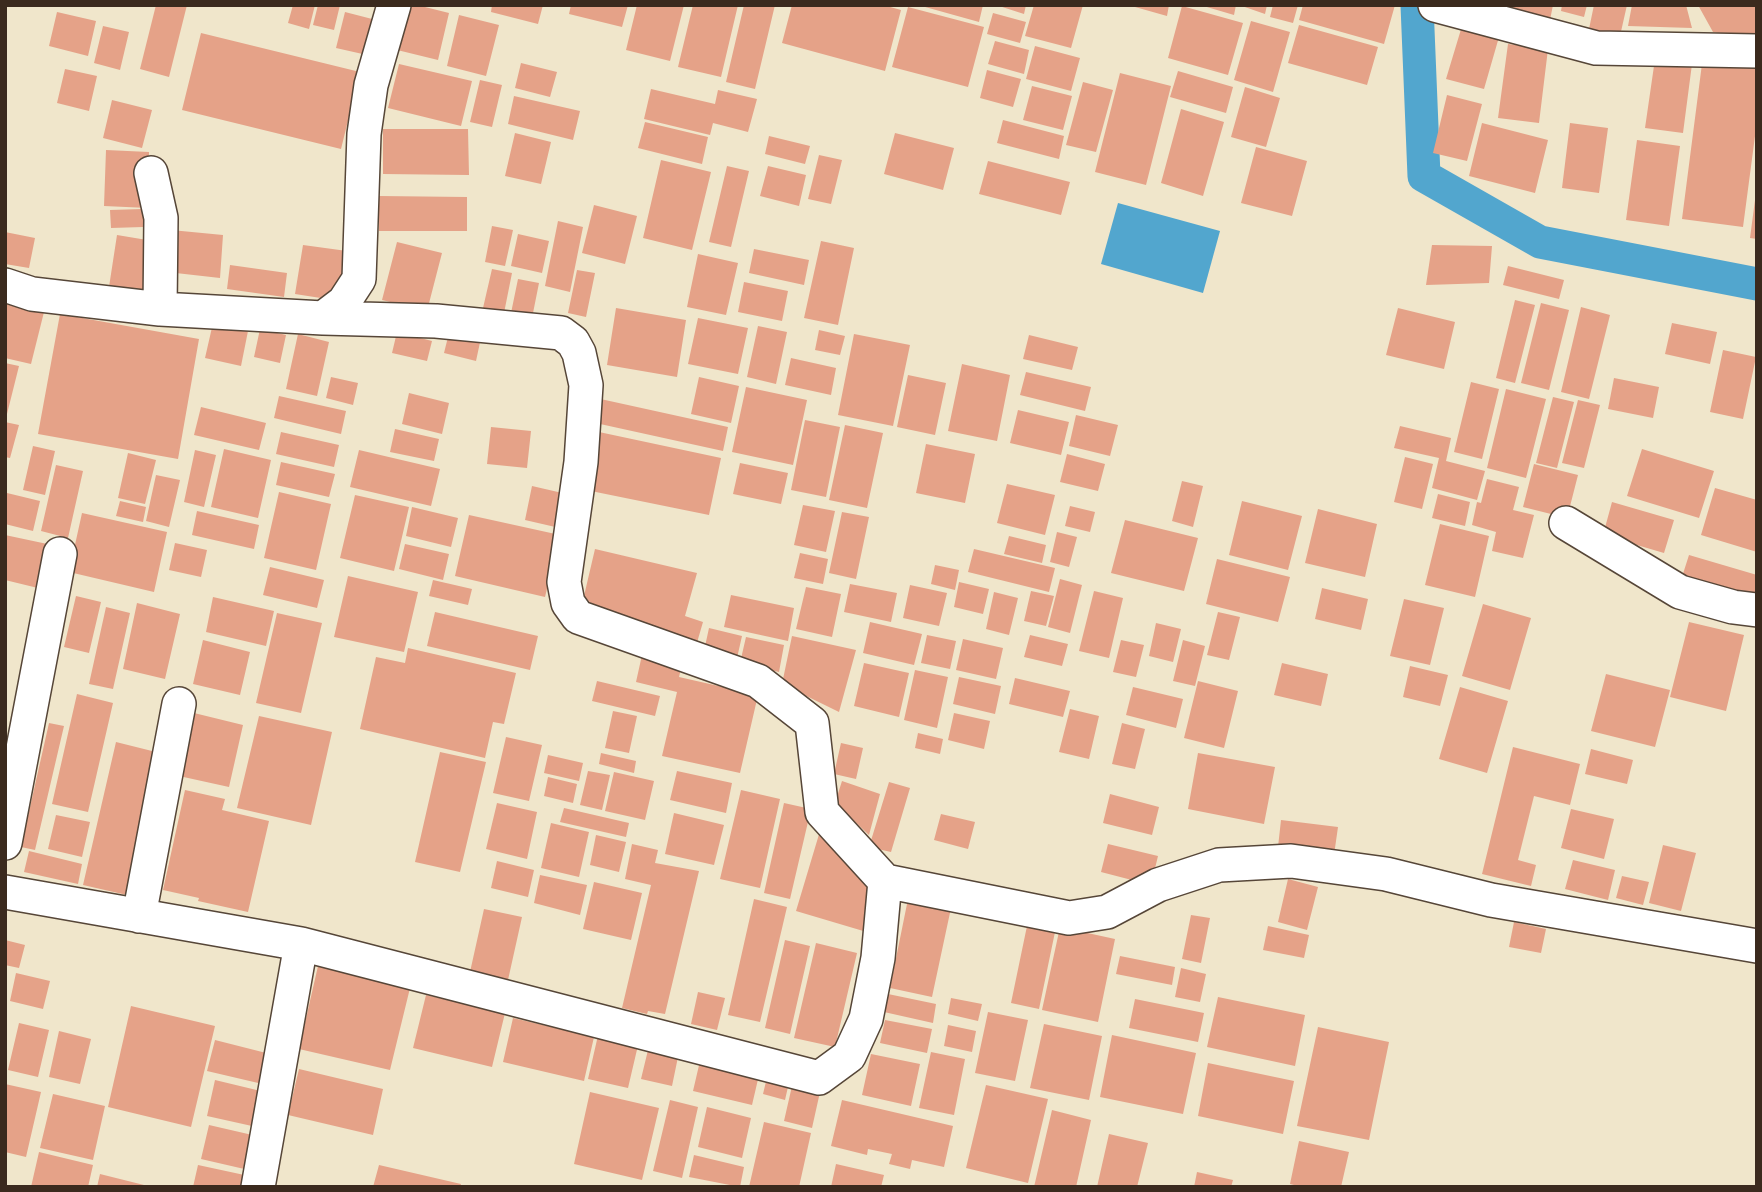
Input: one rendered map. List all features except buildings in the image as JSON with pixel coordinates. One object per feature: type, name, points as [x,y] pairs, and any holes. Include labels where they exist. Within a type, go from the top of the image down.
[{"type":"street","points":[[323,318],[344,302],[359,279],[364,134],[371,85],[394,5]]},
{"type":"street","points":[[1435,5],[1596,48],[1757,51]]},
{"type":"street","points":[[151,173],[161,218],[160,309]]},
{"type":"street","points":[[5,285],[32,294],[160,309],[436,321],[561,334],[573,342],[579,354],[586,385],[581,463],[564,582],[568,603],[578,617],[758,681],[812,723],[822,812],[885,881],[1069,918],[1107,912],[1158,885],[1219,865],[1291,861],[1386,874],[1492,900],[1757,946]]},
{"type":"street","points":[[1566,523],[1680,592],[1733,607],[1757,610]]},
{"type":"street","points":[[5,843],[60,554]]},
{"type":"street","points":[[139,916],[179,704]]},
{"type":"street","points":[[5,892],[301,944],[819,1078],[849,1056],[866,1019],[878,958],[885,881]]},
{"type":"street","points":[[258,1187],[301,944]]},
{"type":"water","points":[[1118,203],[1220,231],[1203,293],[1101,264]]},
{"type":"waterway","points":[[1417,5],[1424,176],[1540,242],[1757,284]]}]
